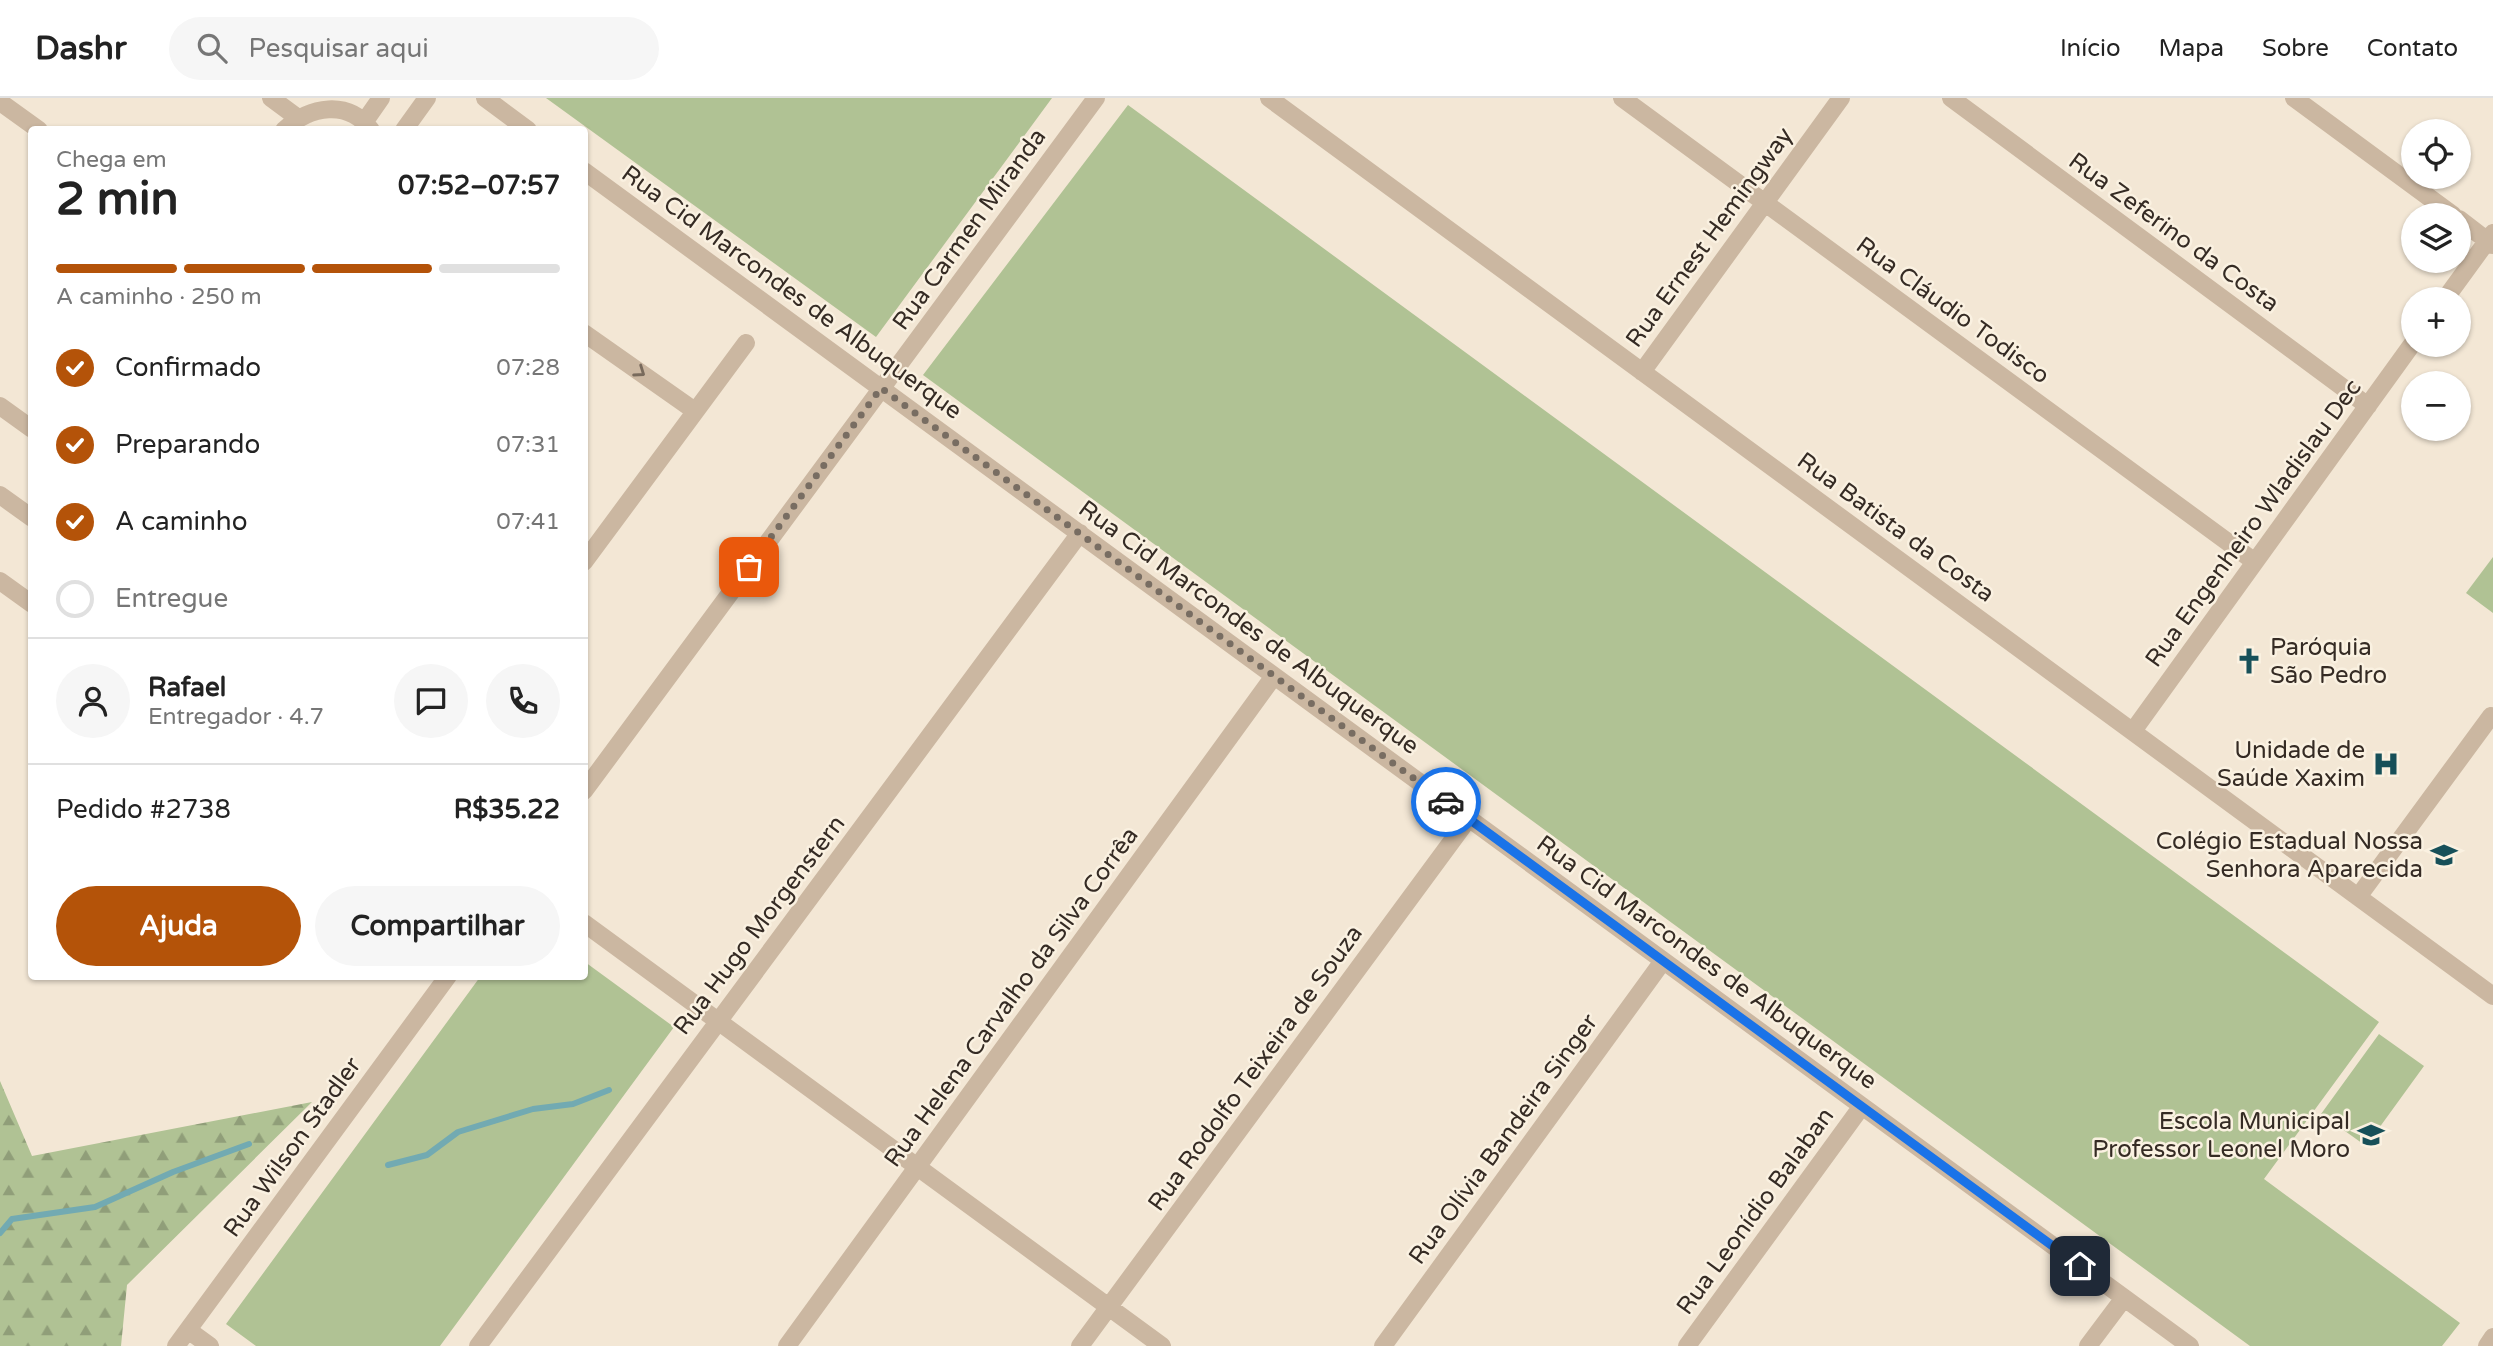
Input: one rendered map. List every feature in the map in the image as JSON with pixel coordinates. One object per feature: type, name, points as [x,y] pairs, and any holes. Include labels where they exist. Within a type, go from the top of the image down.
[{"type":"street","points":[[271,98],[291,124],[333,108],[354,114],[368,125],[381,98]]},
{"type":"street","points":[[407,126],[427,98]]},
{"type":"street","points":[[485,98],[523,126]]},
{"type":"street","name":"Rua Carmen Miranda","points":[[881,388],[1096,98]]},
{"type":"street","name":"Rua Batista da Costa","points":[[1269,98],[2493,996]]},
{"type":"street","name":"Rua Cláudio Todisco","points":[[1622,98],[2255,562]]},
{"type":"street","name":"Rua Ernest Hemingway","points":[[1642,372],[1841,98]]},
{"type":"street","name":"Rua Zeferino da Costa","points":[[1951,98],[2368,406]]},
{"type":"street","points":[[2294,98],[2437,203]]},
{"type":"street","points":[[0,102],[33,126]]},
{"type":"street","name":"Rua Cid Marcondes de Albuquerque","points":[[588,174],[2190,1346]]},
{"type":"street","points":[[2454,287],[2491,239],[2471,226]]},
{"type":"street","points":[[588,336],[695,411]]},
{"type":"street","points":[[591,539],[695,411],[746,343]]},
{"type":"street","name":"Rua Engenheiro Wladislau Dec","points":[[2133,731],[2403,357]]},
{"type":"street","points":[[588,786],[881,388]]},
{"type":"street","points":[[0,406],[28,426]]},
{"type":"street","points":[[0,495],[28,515]]},
{"type":"street","name":"Rua Hugo Morgenstern","points":[[478,1346],[1080,533]]},
{"type":"street","points":[[0,581],[28,601]]},
{"type":"street","name":"Rua Helena Carvalho da Silva Corrêa","points":[[787,1346],[1274,676]]},
{"type":"street","points":[[2358,897],[2491,716]]},
{"type":"street","name":"Rua Rodolfo Teixeira de Souza","points":[[1080,1346],[1469,818]]},
{"type":"street","points":[[588,926],[1162,1346]]},
{"type":"street","name":"Rua Olívia Bandeira Singer","points":[[1383,1346],[1663,961]]},
{"type":"street","name":"Rua Wilson Stadler","points":[[176,1346],[445,980]]},
{"type":"street","name":"Rua Leonídio Balaban","points":[[1687,1346],[1862,1106]]},
{"type":"street","points":[[2088,1346],[2124,1297]]},
{"type":"street","points":[[188,1330],[210,1346]]},
{"type":"street","points":[[2487,1346],[2493,1337]]},
{"type":"green space","points":[[546,98],[1052,98],[876,337]]},
{"type":"green space","points":[[1128,105],[2379,1022],[2264,1179],[2460,1323],[2442,1346],[2250,1346],[923,375]]},
{"type":"green space","points":[[2493,557],[2493,613],[2466,593]]},
{"type":"green space","points":[[588,964],[674,1027],[440,1346],[256,1346],[226,1324],[478,980],[588,980]]},
{"type":"green space","points":[[2379,1034],[2424,1066],[2366,1146],[2321,1114]]},
{"type":"green space","points":[[0,1081],[32,1156],[312,1102],[127,1285],[121,1346],[0,1346]]},
{"type":"waterway","points":[[388,1165],[427,1155],[458,1132],[533,1109],[573,1104],[609,1090]]},
{"type":"waterway","points":[[0,1233],[12,1219],[95,1207],[173,1172],[249,1144]]},
{"type":"way so far","points":[[749,567],[881,388],[1446,802]]},
{"type":"place","name":"Paróquia São Pedro","points":[[2249,661]]},
{"type":"place","name":"Unidade de Saúde Xaxim","points":[[2386,764]]},
{"type":"place","name":"Colégio Estadual Nossa Senhora Aparecida","points":[[2444,855]]},
{"type":"place","name":"Escola Municipal Professor Leonel Moro","points":[[2371,1135]]},
{"type":"route","points":[[1446,802],[2080,1266]]}]
